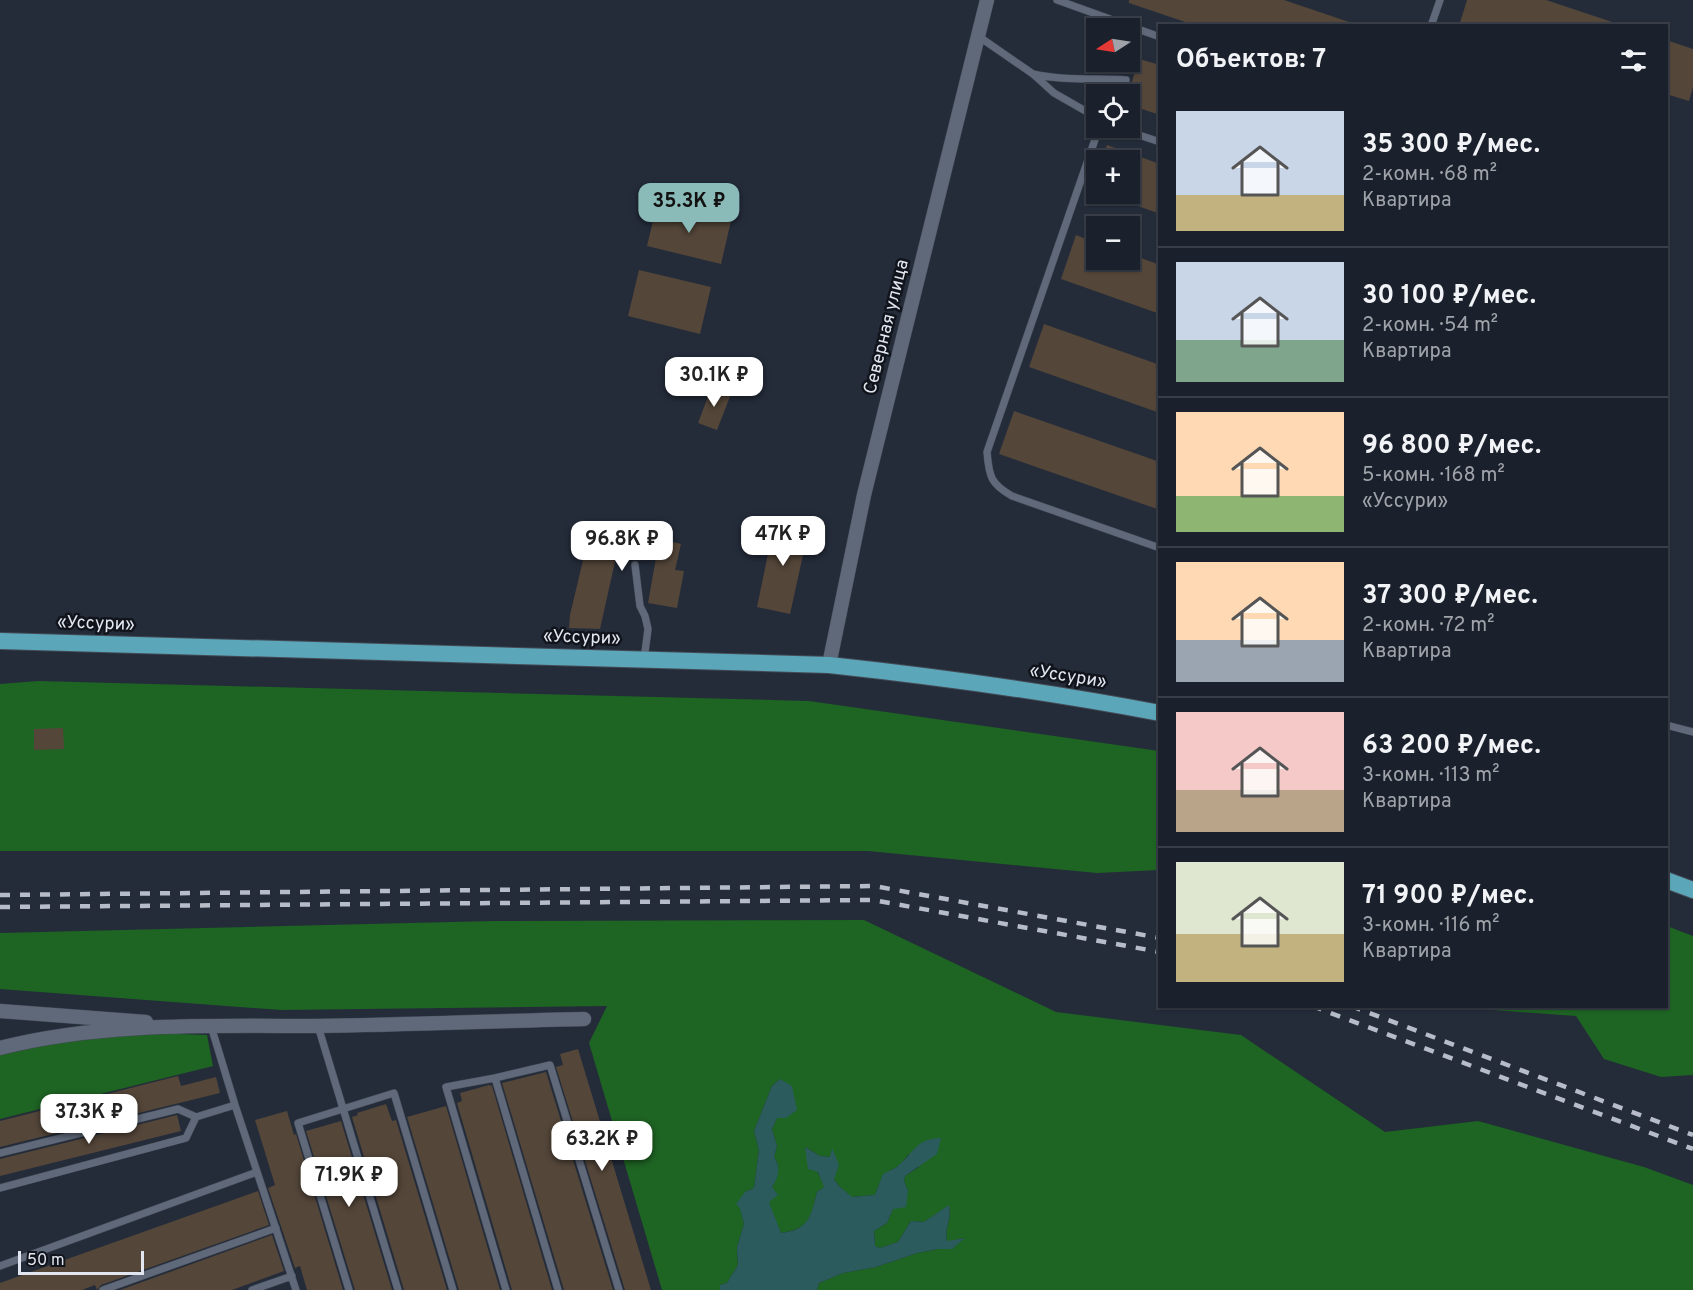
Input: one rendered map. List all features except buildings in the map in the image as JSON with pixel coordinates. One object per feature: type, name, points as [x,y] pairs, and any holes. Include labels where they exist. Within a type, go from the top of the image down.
[{"type":"highway","name":"«Уссури»","points":[[0,641],[829,665],[965,680],[1095,700],[1158,713]]},
{"type":"highway","points":[[1668,881],[1693,891]]},
{"type":"street","name":"Северная улица","points":[[829,665],[864,495],[987,0]]},
{"type":"street","points":[[0,1011],[211,1026]]},
{"type":"street","points":[[0,1048],[23,1042],[89,1032],[211,1026],[318,1026],[584,1019]]},
{"type":"lane","points":[[1057,0],[1158,36]]},
{"type":"lane","points":[[1432,24],[1440,0]]},
{"type":"lane","points":[[978,36],[1033,74],[1054,93],[1086,111]]},
{"type":"lane","points":[[1033,74],[1054,79],[1126,80]]},
{"type":"lane","points":[[1140,135],[1158,141]]},
{"type":"lane","points":[[1096,138],[987,452],[988,472],[996,487],[1012,496],[1158,547]]},
{"type":"lane","points":[[635,565],[640,606],[648,629],[644,660]]},
{"type":"lane","points":[[1668,725],[1693,732]]},
{"type":"lane","points":[[211,1026],[296,1290]]},
{"type":"lane","points":[[318,1026],[398,1290]]},
{"type":"lane","points":[[506,1290],[446,1087],[550,1065],[619,1290]]},
{"type":"lane","points":[[495,1078],[558,1290]]},
{"type":"lane","points":[[350,1290],[298,1123],[394,1093],[453,1290]]},
{"type":"lane","points":[[0,1153],[178,1109],[196,1118],[235,1105]]},
{"type":"lane","points":[[0,1188],[186,1138],[196,1118]]},
{"type":"lane","points":[[0,1266],[257,1172]]},
{"type":"lane","points":[[103,1290],[276,1228]]},
{"type":"lane","points":[[252,1290],[292,1276]]},
{"type":"green space","points":[[38,681],[809,701],[1158,751],[1158,870],[1097,873],[868,851],[0,851],[0,684]]},
{"type":"green space","points":[[864,920],[1056,1012],[1241,1035],[1385,1132],[1478,1121],[1644,1167],[1693,1185],[1693,1290],[817,1290],[819,1283],[843,1273],[876,1267],[917,1253],[952,1249],[964,1238],[947,1242],[949,1206],[924,1222],[911,1221],[898,1242],[880,1248],[875,1246],[874,1231],[887,1223],[893,1209],[908,1191],[904,1181],[905,1176],[919,1167],[909,1154],[900,1165],[883,1175],[875,1195],[851,1197],[834,1179],[831,1150],[831,1157],[820,1156],[805,1147],[825,1187],[817,1192],[811,1215],[804,1225],[781,1233],[769,1202],[778,1169],[774,1157],[777,1146],[772,1129],[777,1118],[780,1079],[772,1086],[754,1131],[759,1150],[754,1188],[745,1192],[740,1207],[744,1224],[737,1247],[738,1265],[727,1283],[720,1285],[720,1290],[662,1290],[589,1043],[607,1006],[281,1010],[0,989],[0,933],[493,921]]},
{"type":"green space","points":[[1668,926],[1693,936],[1693,1075],[1661,1077],[1604,1059],[1576,1016],[1487,1008],[1668,1008]]},
{"type":"green space","points":[[151,1033],[207,1035],[213,1066],[0,1119],[0,1055],[61,1042]]},
{"type":"shaded area","points":[[780,1079],[792,1086],[797,1110],[786,1118],[777,1118],[772,1129],[777,1146],[774,1157],[778,1176],[772,1187],[778,1195],[769,1202],[781,1233],[798,1229],[803,1225],[813,1208],[817,1192],[824,1187],[818,1172],[808,1169],[805,1147],[820,1156],[830,1157],[832,1148],[839,1165],[834,1179],[852,1197],[875,1195],[883,1174],[898,1166],[921,1143],[941,1138],[937,1154],[905,1176],[904,1181],[908,1191],[906,1207],[893,1209],[887,1223],[874,1231],[875,1246],[880,1248],[898,1242],[911,1221],[924,1222],[949,1205],[947,1241],[965,1238],[952,1249],[917,1253],[876,1267],[843,1273],[819,1283],[817,1290],[720,1290],[720,1285],[727,1283],[738,1265],[737,1247],[744,1224],[740,1208],[736,1204],[745,1192],[754,1188],[759,1150],[754,1131],[772,1086]]},
{"type":"railway","points":[[0,895],[874,886],[1158,938]]},
{"type":"railway","points":[[0,907],[873,900],[1158,952]]},
{"type":"railway","points":[[1317,1008],[1693,1149]]},
{"type":"railway","points":[[1356,1008],[1693,1135]]}]
